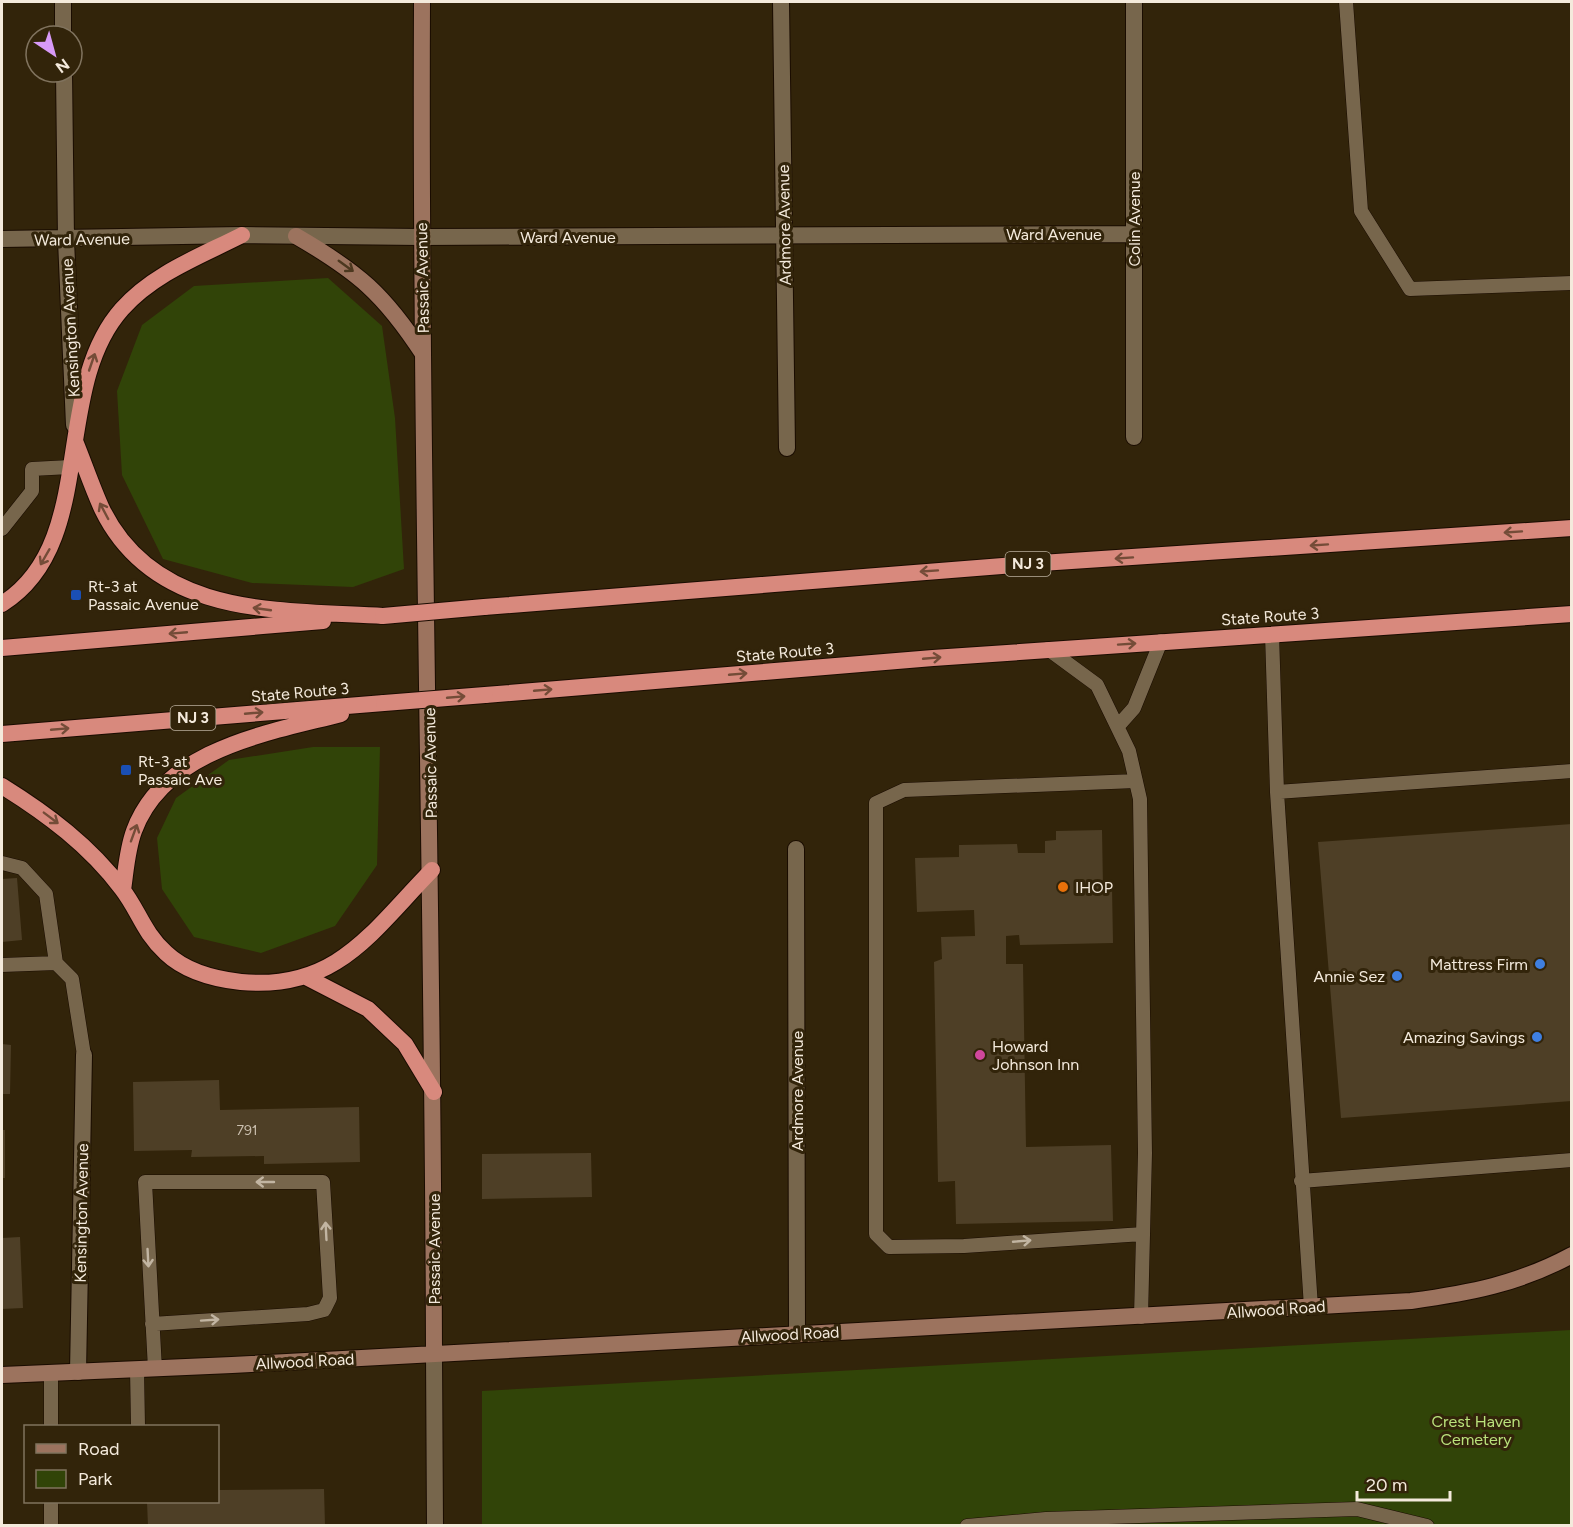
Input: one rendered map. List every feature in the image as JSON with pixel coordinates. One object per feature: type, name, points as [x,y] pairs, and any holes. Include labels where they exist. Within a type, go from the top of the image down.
[{"type":"highway","points":[[2,604],[20,593],[32,579],[52,544],[90,363],[105,331],[122,309],[162,275],[242,236]]},
{"type":"highway","points":[[75,440],[103,510],[138,558],[162,578],[188,591],[225,602],[267,610],[383,616]]},
{"type":"highway","name":"NJ 3","points":[[2,648],[985,567],[1572,528]]},
{"type":"highway","name":"State Route 3","points":[[2,734],[1161,641],[1572,614]]},
{"type":"highway","points":[[123,890],[134,831],[145,810],[177,776],[197,761],[250,738],[384,703]]},
{"type":"highway","points":[[2,786],[62,826],[123,890],[141,925],[166,954],[192,970],[223,980],[271,984],[306,977],[343,959],[432,870]]},
{"type":"highway","points":[[306,977],[368,1009],[405,1044],[434,1092]]},
{"type":"main road","name":"Passaic Avenue","points":[[422,2],[421,237],[432,870],[435,1354]]},
{"type":"main road","points":[[296,236],[362,278],[401,320],[424,356]]},
{"type":"main road","name":"Allwood Road","points":[[2,1375],[155,1369],[1311,1307],[1465,1294],[1511,1283],[1572,1255]]},
{"type":"street","points":[[63,2],[63,24]]},
{"type":"street","name":"Ardmore Avenue","points":[[782,2],[788,448]]},
{"type":"street","name":"Colin Avenue","points":[[1134,2],[1134,437]]},
{"type":"street","name":"Kensington Avenue","points":[[64,84],[66,240],[75,440]]},
{"type":"street","name":"Ward Avenue","points":[[2,239],[242,236],[1134,234]]},
{"type":"street","name":"Ardmore Avenue","points":[[796,849],[797,1334]]},
{"type":"street","name":"Kensington Avenue","points":[[78,1372],[84,1055]]},
{"type":"street","name":"Passaic Avenue","points":[[435,1354],[435,1526]]},
{"type":"lane","points":[[1346,2],[1362,211],[1410,290],[1572,283]]},
{"type":"lane","points":[[2,529],[32,491],[32,469],[70,466]]},
{"type":"lane","points":[[1272,634],[1277,792],[1311,1307]]},
{"type":"lane","points":[[1118,726],[1134,708],[1161,641]]},
{"type":"lane","points":[[1048,650],[1097,685],[1129,751],[1140,799],[1145,1153],[1141,1317]]},
{"type":"lane","points":[[1277,792],[1572,771]]},
{"type":"lane","points":[[1136,781],[904,790],[876,803],[876,1234],[890,1247],[964,1246],[1143,1234]]},
{"type":"lane","points":[[2,863],[22,868],[46,894],[56,963],[72,979],[84,1055]]},
{"type":"lane","points":[[2,966],[56,963]]},
{"type":"lane","points":[[1301,1181],[1572,1160]]},
{"type":"lane","points":[[152,1324],[308,1314],[324,1310],[330,1298],[323,1182],[145,1182],[152,1324],[155,1369]]},
{"type":"lane","points":[[137,1369],[138,1425]]},
{"type":"lane","points":[[51,1373],[51,1425]]},
{"type":"lane","points":[[51,1503],[51,1526]]},
{"type":"lane","points":[[967,1526],[1046,1519],[1345,1509],[1357,1509],[1379,1520],[1428,1526]]},
{"type":"green space","points":[[328,278],[382,326],[395,418],[404,569],[353,587],[252,583],[163,559],[122,475],[117,391],[142,325],[194,286]]},
{"type":"green space","points":[[313,747],[380,747],[377,865],[335,926],[261,953],[194,937],[162,889],[157,838],[176,798],[229,760]]},
{"type":"green space","name":"Crest Haven Cemetery","points":[[1571,1330],[1571,1525],[482,1526],[482,1391]]},
{"type":"building","points":[[1572,824],[1572,1101],[1341,1118],[1318,842]]},
{"type":"building","name":"Howard Johnson Inn","points":[[1102,830],[1103,887],[1112,887],[1113,943],[1020,945],[1019,935],[1006,936],[1006,964],[1023,964],[1026,1147],[1111,1145],[1113,1221],[956,1224],[955,1181],[938,1182],[934,962],[942,959],[941,937],[975,936],[974,910],[917,912],[915,858],[959,857],[959,845],[1017,844],[1018,853],[1045,853],[1045,841],[1056,840],[1056,831]]},
{"type":"building","points":[[17,878],[22,940],[2,942],[2,879]]},
{"type":"building","points":[[2,1044],[11,1045],[10,1094],[2,1094]]},
{"type":"building","points":[[219,1080],[220,1110],[359,1107],[360,1162],[264,1164],[264,1156],[191,1157],[192,1150],[134,1151],[133,1082]]},
{"type":"building","points":[[2,1130],[5,1130],[5,1178],[2,1178]]},
{"type":"building","points":[[591,1153],[592,1197],[482,1199],[482,1154]]},
{"type":"building","points":[[20,1237],[23,1308],[2,1309],[2,1238]]},
{"type":"building","points":[[324,1489],[325,1526],[148,1526],[147,1503],[219,1503],[219,1490]]},
{"type":"place","name":"Rt-3 at Passaic Avenue","points":[[76,595]]},
{"type":"place","name":"Rt-3 at Passaic Ave","points":[[126,770]]},
{"type":"place","name":"IHOP","points":[[1063,887]]},
{"type":"place","name":"Mattress Firm","points":[[1540,964]]},
{"type":"place","name":"Annie Sez","points":[[1397,976]]},
{"type":"place","name":"Amazing Savings","points":[[1537,1037]]},
{"type":"place","name":"Howard Johnson Inn","points":[[980,1055]]}]
